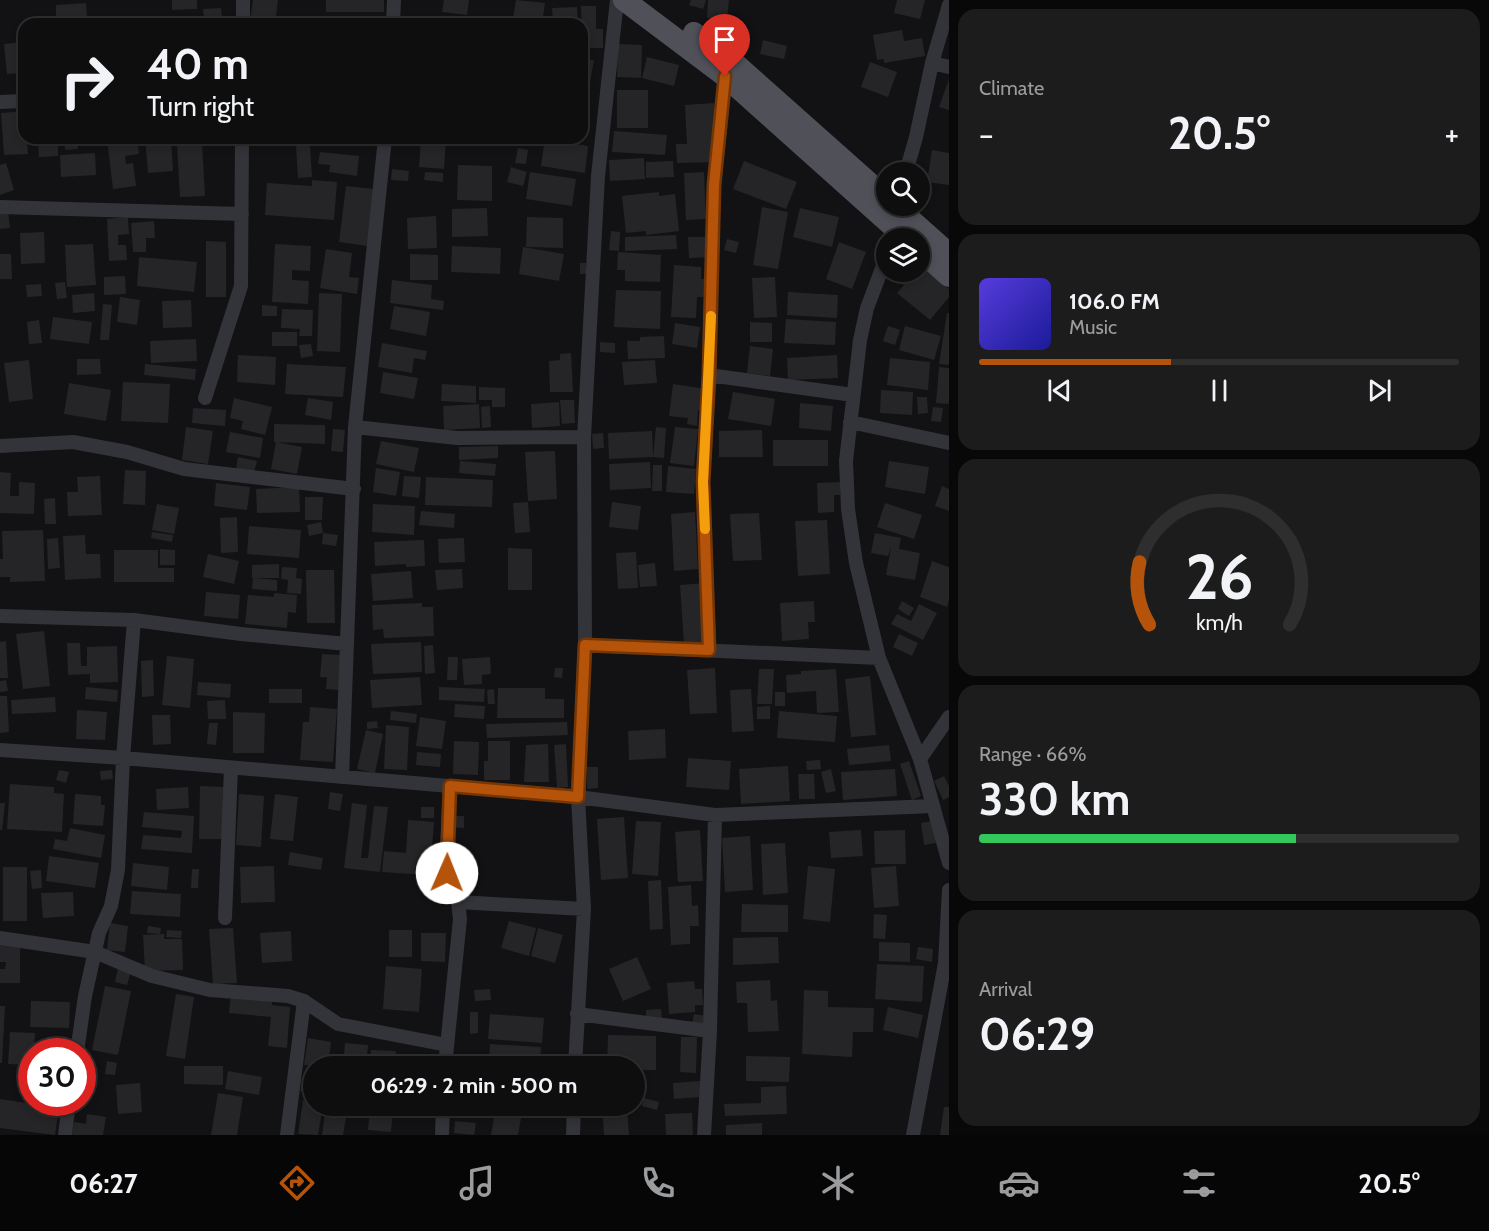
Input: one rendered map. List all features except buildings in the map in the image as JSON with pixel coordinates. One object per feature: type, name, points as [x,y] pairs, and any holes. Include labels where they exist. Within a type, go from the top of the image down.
[{"type":"main road","points":[[624,0],[728,69],[891,228]]},
{"type":"main road","points":[[649,0],[728,69],[876,190]]},
{"type":"main road","points":[[906,216],[949,254]]},
{"type":"main road","points":[[930,259],[949,276]]},
{"type":"street","points":[[243,0],[243,18]]},
{"type":"street","points":[[393,18],[394,0]]},
{"type":"street","points":[[575,1056],[584,909],[578,797],[585,645],[584,436],[598,176],[617,0]]},
{"type":"street","points":[[909,162],[932,63],[949,5]]},
{"type":"street","points":[[932,63],[949,67]]},
{"type":"street","points":[[709,650],[703,482],[709,375],[714,185],[728,69]]},
{"type":"street","points":[[0,102],[18,101]]},
{"type":"street","points":[[204,398],[241,286],[242,144]]},
{"type":"street","points":[[342,777],[356,427],[384,144]]},
{"type":"street","points":[[0,207],[242,214]]},
{"type":"street","points":[[877,282],[867,308],[860,340],[846,461],[848,509],[856,562],[879,658],[920,759],[949,863]]},
{"type":"street","points":[[709,375],[854,395]]},
{"type":"street","points":[[850,422],[949,443]]},
{"type":"street","points":[[356,427],[457,438],[584,436]]},
{"type":"street","points":[[0,446],[73,442],[127,452],[184,469],[354,489]]},
{"type":"street","points":[[0,616],[135,620],[241,634],[347,644]]},
{"type":"street","points":[[79,1038],[85,996],[99,933],[111,906],[118,870],[123,758],[135,620]]},
{"type":"street","points":[[585,645],[879,658]]},
{"type":"street","points":[[920,759],[949,717]]},
{"type":"street","points":[[0,750],[123,758],[578,797],[715,815],[933,806]]},
{"type":"street","points":[[225,918],[231,768]]},
{"type":"street","points":[[446,1056],[459,919],[458,902],[446,868],[450,786]]},
{"type":"street","points":[[704,1135],[710,1031],[715,815]]},
{"type":"street","points":[[912,1135],[945,963],[949,890]]},
{"type":"street","points":[[458,902],[584,909]]},
{"type":"street","points":[[0,938],[96,952],[152,975],[210,990],[288,996],[304,1001],[338,1024],[447,1045]]},
{"type":"street","points":[[287,1135],[304,1001]]},
{"type":"street","points":[[577,1014],[710,1031]]},
{"type":"street","points":[[65,1135],[67,1116]]},
{"type":"street","points":[[442,1135],[443,1116]]},
{"type":"street","points":[[573,1135],[574,1116]]},
{"type":"slow traffic","points":[[705,529],[703,482],[711,316]]},
{"type":"route","points":[[447,873],[450,786],[578,797],[585,645],[709,650],[703,482],[709,375],[714,185],[725,76]]}]
